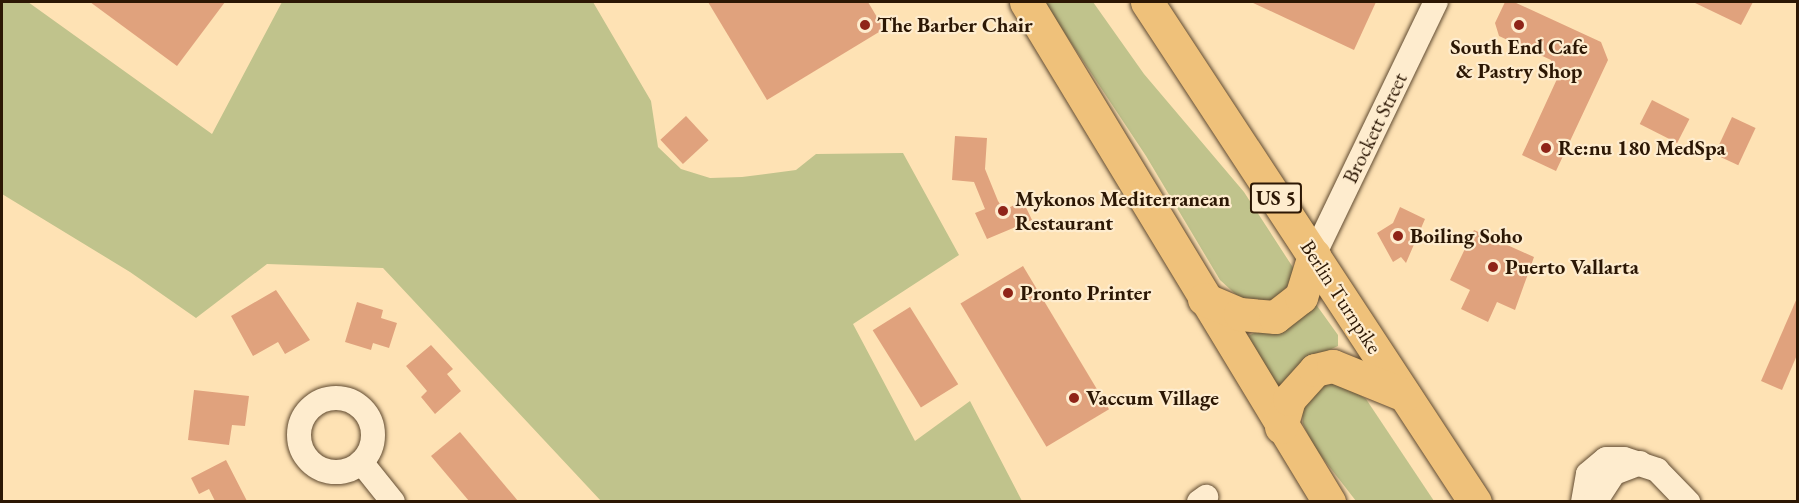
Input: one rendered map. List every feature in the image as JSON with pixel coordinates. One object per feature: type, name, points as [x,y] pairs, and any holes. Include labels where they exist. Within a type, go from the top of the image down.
[{"type":"highway","points":[[1026,2],[1281,427],[1329,501]]},
{"type":"highway","name":"Berlin Turnpike","points":[[1147,2],[1475,501]]},
{"type":"highway","points":[[1204,299],[1240,314],[1275,317],[1301,297],[1314,255]]},
{"type":"highway","points":[[1281,427],[1289,399],[1315,370],[1333,366],[1404,395]]},
{"type":"street","name":"Brockett Street","points":[[1314,255],[1436,2]]},
{"type":"street","points":[[1583,501],[1582,489],[1598,464],[1606,459],[1642,462],[1688,501]]},
{"type":"street","points":[[361,462],[393,501]]},
{"type":"street","points":[[1595,501],[1614,473],[1642,462]]},
{"type":"green space","points":[[2,2],[28,2],[212,134],[282,2],[593,2],[651,101],[658,147],[681,169],[710,178],[742,177],[796,170],[816,154],[903,153],[959,255],[853,324],[915,441],[970,401],[1022,501],[601,501],[383,268],[267,264],[196,318],[130,272],[2,194]]},
{"type":"green space","points":[[1044,2],[1093,2],[1144,74],[1244,192],[1294,269],[1294,277],[1277,300],[1243,301],[1220,280],[1146,156]]},
{"type":"green space","points":[[1315,303],[1338,335],[1338,346],[1314,357],[1277,388],[1248,336]]},
{"type":"green space","points":[[1336,380],[1366,399],[1434,501],[1356,501],[1314,447],[1303,424],[1302,412],[1313,387]]},
{"type":"building","points":[[90,2],[225,2],[177,66]]},
{"type":"building","points":[[708,2],[868,2],[884,29],[767,100]]},
{"type":"building","points":[[1251,2],[1376,2],[1354,50]]},
{"type":"building","points":[[1505,2],[1514,2],[1601,42],[1608,60],[1556,171],[1522,155],[1557,79],[1551,60],[1499,36],[1495,23]]},
{"type":"building","points":[[1693,2],[1753,2],[1741,25]]},
{"type":"building","points":[[1652,100],[1689,119],[1677,143],[1640,124]]},
{"type":"building","points":[[686,116],[709,140],[683,164],[660,140]]},
{"type":"building","points":[[1732,117],[1756,128],[1738,165],[1715,154]]},
{"type":"building","points":[[955,136],[987,138],[985,169],[998,201],[1004,210],[1023,201],[1032,220],[987,239],[975,213],[985,209],[974,182],[952,180]]},
{"type":"building","name":"Boiling Soho","points":[[1400,207],[1425,219],[1406,263],[1401,257],[1393,262],[1377,233],[1393,223]]},
{"type":"building","name":"Puerto Vallarta","points":[[1474,230],[1534,257],[1515,310],[1497,302],[1488,322],[1461,309],[1470,290],[1450,280]]},
{"type":"building","points":[[1023,266],[1109,409],[1046,447],[960,304]]},
{"type":"building","points":[[276,290],[310,340],[285,354],[278,342],[253,356],[231,316]]},
{"type":"building","points":[[1797,298],[1797,355],[1782,390],[1761,381]]},
{"type":"building","points":[[357,302],[383,310],[381,318],[397,323],[389,348],[373,343],[371,350],[345,342]]},
{"type":"building","points":[[910,307],[958,384],[921,407],[873,330]]},
{"type":"building","points":[[431,345],[453,369],[447,374],[461,391],[435,414],[421,397],[427,391],[406,366]]},
{"type":"building","points":[[194,390],[249,396],[245,426],[232,425],[229,445],[188,440]]},
{"type":"building","points":[[460,432],[518,501],[469,501],[431,456]]},
{"type":"building","points":[[226,460],[247,501],[215,501],[209,489],[199,494],[191,478]]},
{"type":"place","name":"The Barber Chair","points":[[865,25]]},
{"type":"place","name":"South End Cafe & Pastry Shop","points":[[1519,25]]},
{"type":"place","name":"Re:nu 180 MedSpa","points":[[1546,148]]},
{"type":"place","name":"Mykonos Mediterranean Restaurant","points":[[1003,211]]},
{"type":"place","name":"Boiling Soho","points":[[1398,236]]},
{"type":"place","name":"Puerto Vallarta","points":[[1493,267]]},
{"type":"place","name":"Pronto Printer","points":[[1008,293]]},
{"type":"place","name":"Vaccum Village","points":[[1074,398]]}]
